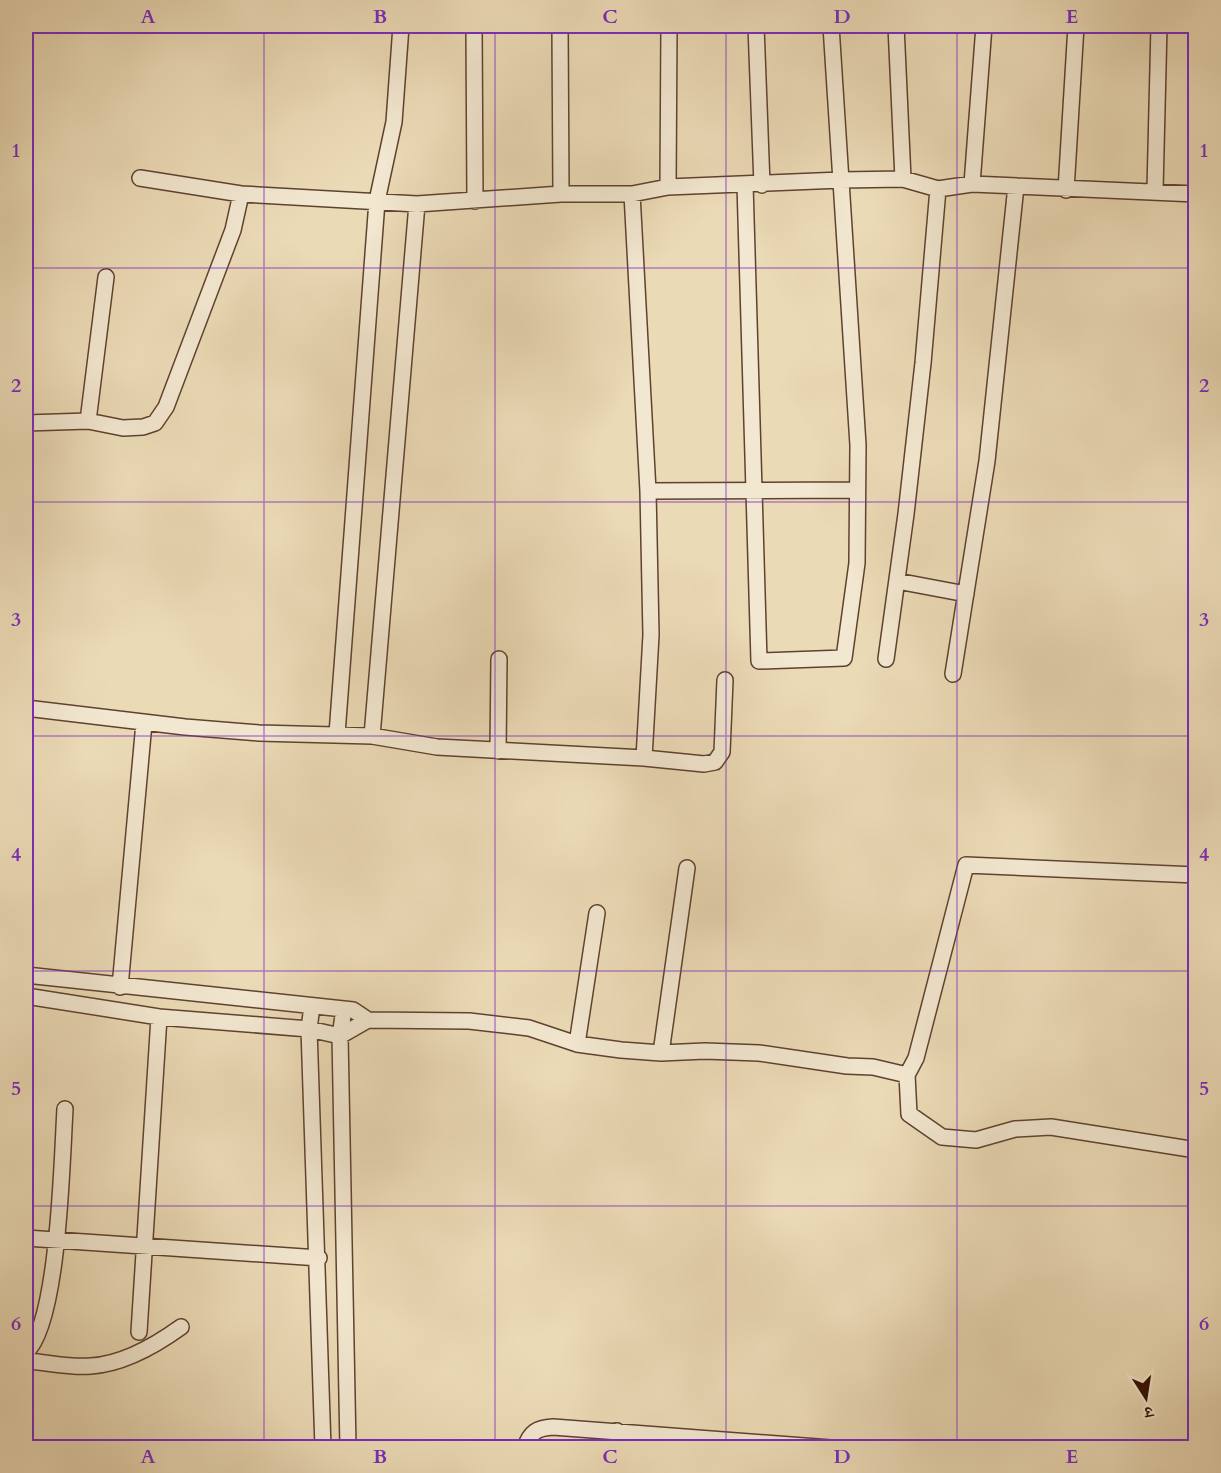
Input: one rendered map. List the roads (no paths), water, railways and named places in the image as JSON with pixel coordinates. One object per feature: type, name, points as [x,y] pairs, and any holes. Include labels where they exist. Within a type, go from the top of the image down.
[{"type":"street","points":[[338,734],[377,201],[394,122],[401,26]]},
{"type":"street","points":[[474,26],[475,201]]},
{"type":"street","points":[[560,26],[561,194]]},
{"type":"street","points":[[668,187],[669,26]]},
{"type":"street","points":[[756,26],[762,185]]},
{"type":"street","points":[[745,184],[756,490],[759,661],[844,658],[857,563],[858,445],[831,26]]},
{"type":"street","points":[[896,26],[903,179]]},
{"type":"street","points":[[972,184],[984,26]]},
{"type":"street","points":[[1066,190],[1076,26]]},
{"type":"street","points":[[1155,190],[1159,26]]},
{"type":"street","points":[[140,178],[241,194],[417,204],[561,194],[632,194],[668,187],[903,179],[938,189],[972,184],[1066,190],[1155,190],[1196,194]]},
{"type":"street","points":[[953,674],[987,461],[1016,186]]},
{"type":"street","points":[[885,659],[897,581],[923,363],[938,189]]},
{"type":"street","points":[[26,428],[26,423],[88,421],[123,428],[143,427],[155,423],[166,407],[233,230],[241,194]]},
{"type":"street","points":[[632,194],[648,491],[651,635],[644,758]]},
{"type":"street","points":[[372,736],[417,204]]},
{"type":"street","points":[[88,421],[105,277]]},
{"type":"street","points":[[648,491],[856,490]]},
{"type":"street","points":[[897,581],[966,594]]},
{"type":"street","points":[[498,751],[500,659]]},
{"type":"street","points":[[26,708],[144,723],[259,733],[372,736],[437,747],[644,758],[704,764],[715,762],[722,752],[725,680]]},
{"type":"street","points":[[120,987],[144,723]]},
{"type":"street","points":[[1196,875],[966,866],[916,1058],[907,1075],[909,1114],[942,1137],[976,1140],[1015,1129],[1051,1127],[1196,1150]]},
{"type":"street","points":[[661,1053],[687,868]]},
{"type":"street","points":[[577,1044],[597,913]]},
{"type":"street","points":[[26,975],[120,987],[353,1010],[368,1020]]},
{"type":"street","points":[[26,996],[159,1017],[309,1029],[340,1036],[368,1020],[469,1021],[519,1026],[577,1044],[661,1053],[705,1051],[759,1053],[847,1066],[873,1067],[907,1075]]},
{"type":"street","points":[[312,1006],[309,1029],[319,1258],[323,1448]]},
{"type":"street","points":[[344,1009],[340,1036],[348,1448]]},
{"type":"street","points":[[139,1332],[159,1017]]},
{"type":"street","points":[[26,1352],[34,1344],[41,1329],[57,1240],[65,1109]]},
{"type":"street","points":[[26,1238],[319,1258]]},
{"type":"street","points":[[26,1361],[70,1366],[108,1364],[164,1340],[181,1327]]},
{"type":"street","points":[[525,1448],[531,1433],[540,1428],[617,1431],[699,1442],[831,1448]]},
{"type":"street","points":[[615,1448],[617,1431]]}]
